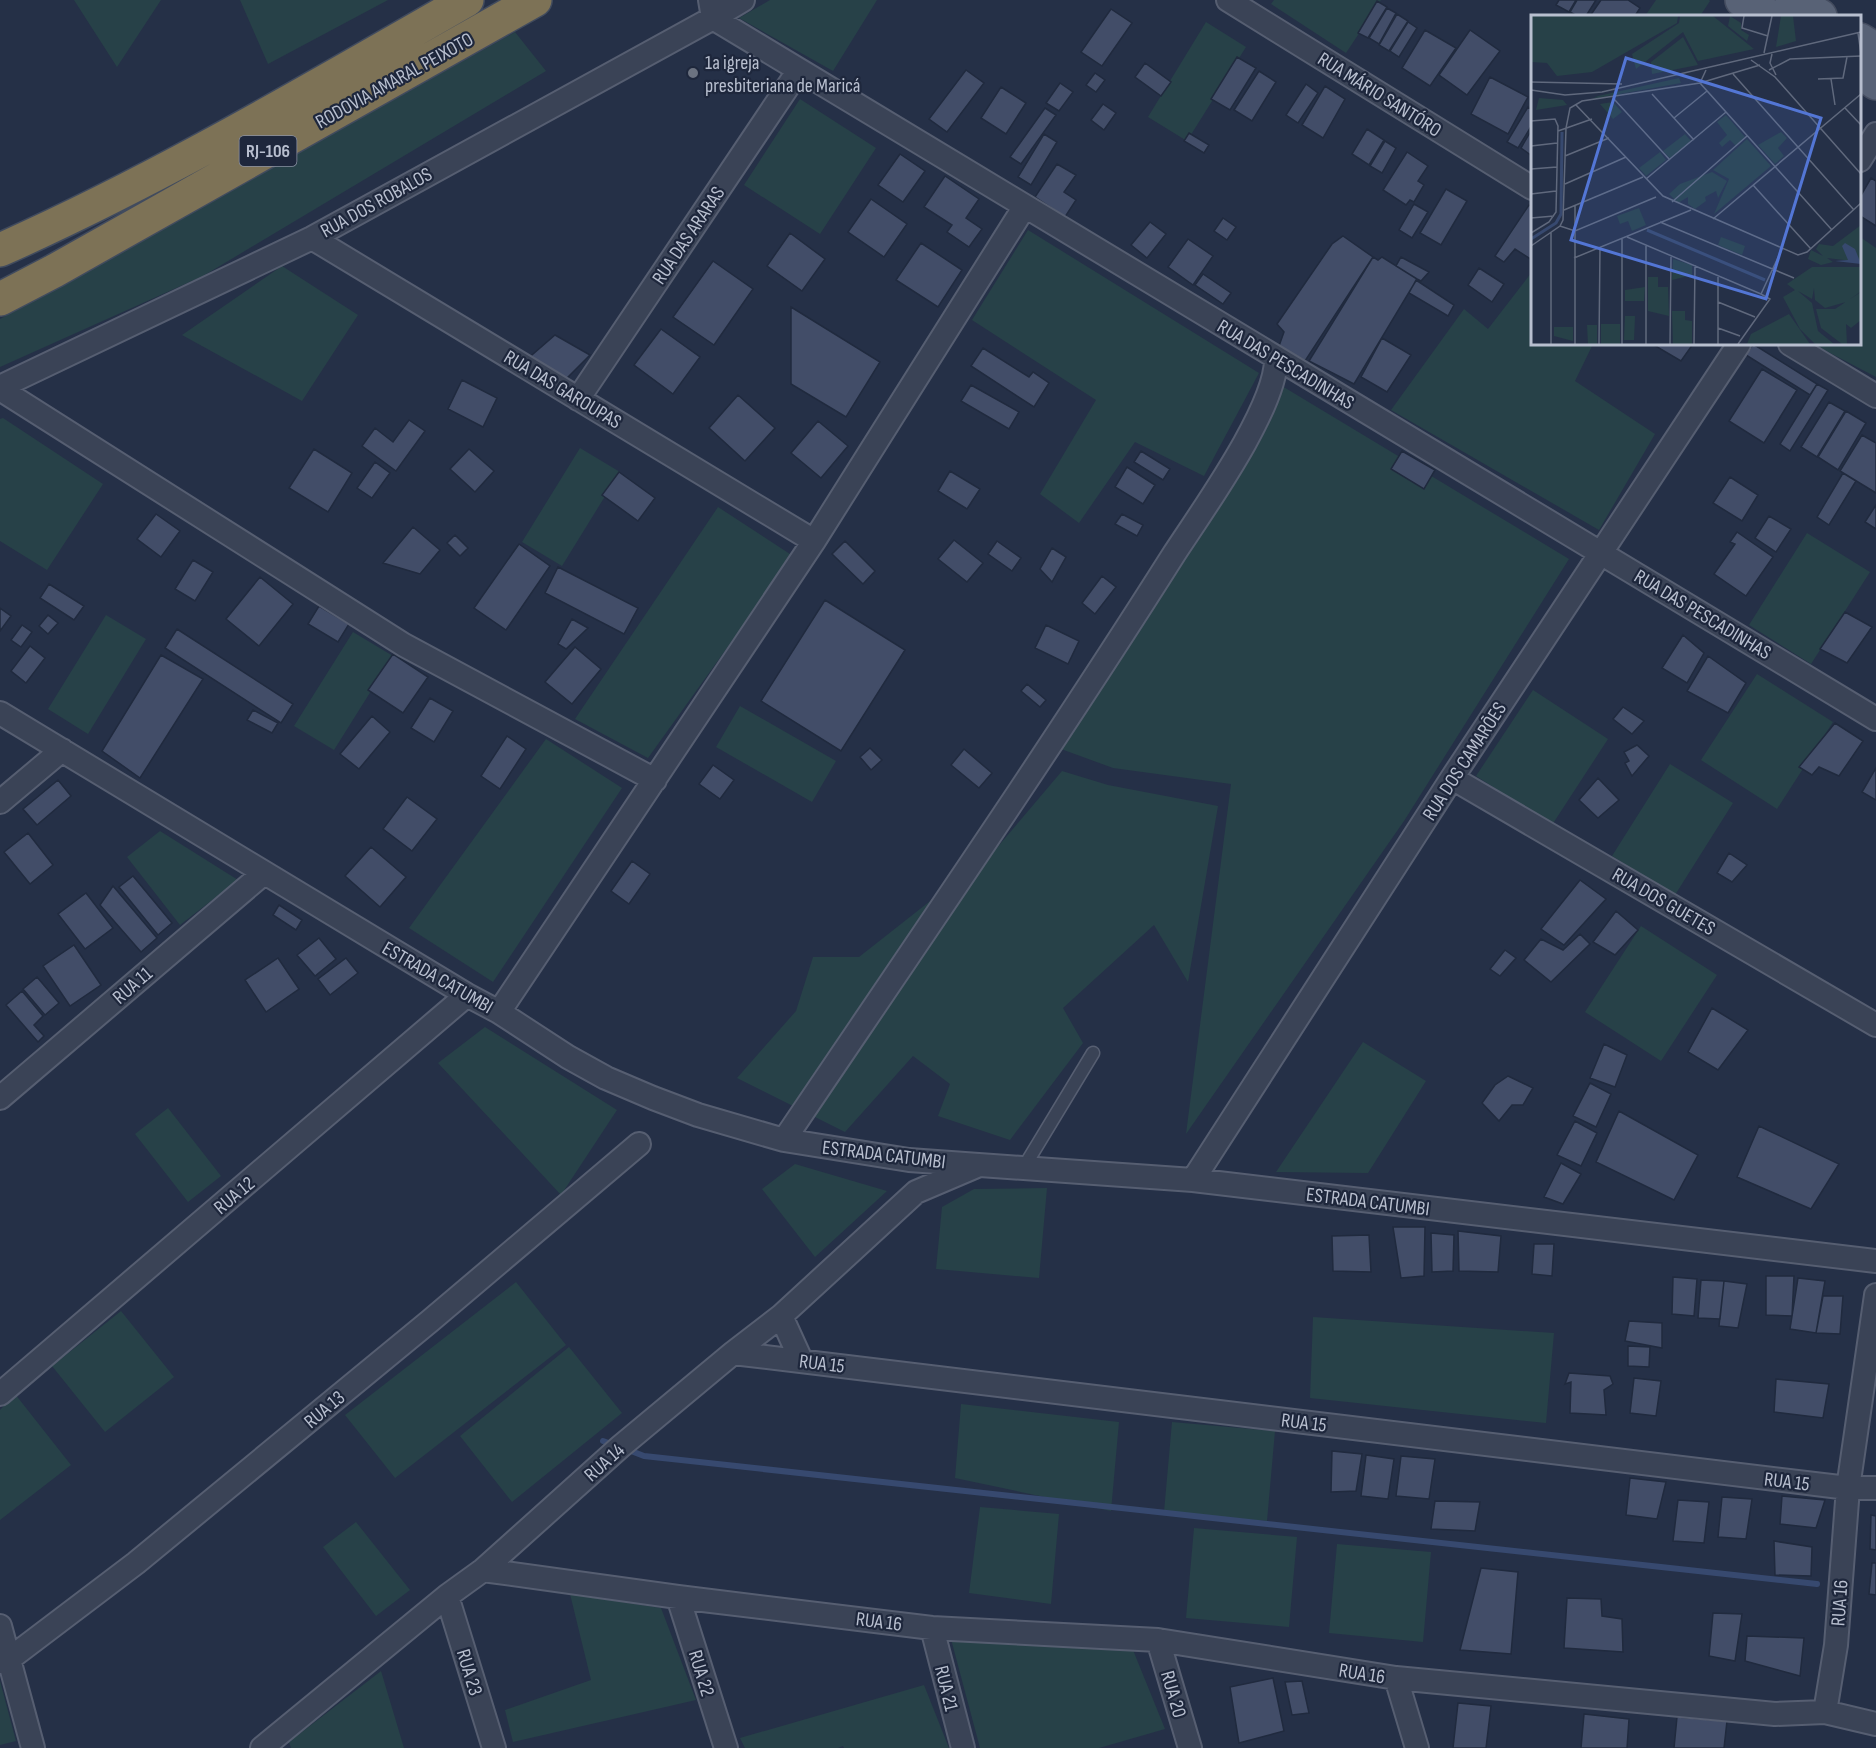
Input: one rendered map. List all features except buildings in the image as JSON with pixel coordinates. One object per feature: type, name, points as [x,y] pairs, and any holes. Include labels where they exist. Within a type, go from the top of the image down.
[{"type":"highway","name":"RODOVIA AMARAL PEIXOTO","points":[[0,250],[154,177],[467,0]]},
{"type":"highway","name":"RODOVIA AMARAL PEIXOTO","points":[[0,299],[535,0]]},
{"type":"main road","points":[[1742,0],[1767,15]]},
{"type":"main road","points":[[1792,0],[1818,15]]},
{"type":"main road","points":[[1861,41],[1876,50]]},
{"type":"main road","points":[[1861,73],[1876,83]]},
{"type":"street","name":"RUA DOS ROBALOS","points":[[0,388],[312,238],[712,9],[743,0]]},
{"type":"street","name":"RUA MÁRIO SANTÓRO","points":[[1228,0],[1531,187]]},
{"type":"street","name":"RUA DAS PESCADINHAS","points":[[712,9],[799,70],[1876,719]]},
{"type":"street","name":"RUA DAS ARARAS","points":[[578,399],[799,70]]},
{"type":"street","points":[[1861,158],[1876,134]]},
{"type":"street","points":[[499,1012],[814,541],[1025,206]]},
{"type":"street","name":"RUA DAS GAROUPAS","points":[[312,238],[814,541]]},
{"type":"street","name":"RUA DOS CAMARÕES","points":[[1193,1180],[1452,778],[1738,345]]},
{"type":"street","points":[[1792,345],[1876,396]]},
{"type":"street","points":[[784,1140],[1113,650],[1235,458],[1258,417],[1276,368],[1276,358]]},
{"type":"street","points":[[0,388],[405,645],[655,780]]},
{"type":"street","name":"ESTRADA CATUMBI","points":[[0,713],[467,995],[499,1012],[568,1057],[606,1078],[698,1115],[784,1140],[909,1160],[1193,1180],[1876,1261]]},
{"type":"street","points":[[0,802],[62,750]]},
{"type":"street","name":"RUA DOS GUETES","points":[[1452,778],[1876,1025]]},
{"type":"street","name":"RUA 11","points":[[0,1098],[264,873]]},
{"type":"street","name":"RUA 12","points":[[0,1394],[467,995]]},
{"type":"street","name":"RUA 13","points":[[4,1661],[136,1563],[415,1333],[639,1144]]},
{"type":"street","points":[[909,1160],[916,1192]]},
{"type":"street","name":"RUA 14","points":[[271,1745],[447,1596],[483,1570],[620,1447],[781,1316],[916,1192],[981,1164]]},
{"type":"street","name":"RUA 16","points":[[483,1570],[932,1628],[1158,1640],[1396,1678],[1775,1714],[1825,1712],[1836,1645],[1848,1488],[1876,1295]]},
{"type":"street","points":[[781,1316],[801,1360]]},
{"type":"street","name":"RUA 15","points":[[733,1353],[1848,1488],[1876,1488]]},
{"type":"street","name":"RUA 23","points":[[447,1596],[494,1748]]},
{"type":"street","name":"RUA 22","points":[[678,1597],[726,1748]]},
{"type":"street","points":[[0,1626],[4,1661],[33,1748]]},
{"type":"street","name":"RUA 21","points":[[932,1628],[963,1748]]},
{"type":"street","name":"RUA 20","points":[[1158,1640],[1190,1748]]},
{"type":"street","points":[[1396,1678],[1417,1748]]},
{"type":"street","points":[[1825,1712],[1876,1724]]},
{"type":"lane","points":[[1024,1167],[1093,1053]]},
{"type":"green space","points":[[74,0],[161,0],[117,67]]},
{"type":"green space","points":[[240,0],[388,0],[268,64]]},
{"type":"green space","points":[[770,0],[877,0],[833,71],[739,18]]},
{"type":"green space","points":[[1274,0],[1381,0],[1346,53],[1271,4]]},
{"type":"green space","points":[[1656,0],[1710,1],[1701,15],[1646,15]]},
{"type":"green space","points":[[1206,22],[1246,47],[1187,141],[1148,117]]},
{"type":"green space","points":[[515,32],[546,71],[203,276],[0,367],[0,319]]},
{"type":"green space","points":[[800,99],[876,148],[820,234],[744,185]]},
{"type":"green space","points":[[1028,230],[1259,373],[1204,476],[1135,442],[1079,523],[1040,494],[1096,400],[972,320]]},
{"type":"green space","points":[[1861,238],[1876,248],[1876,377],[1815,345],[1861,345]]},
{"type":"green space","points":[[282,266],[358,315],[302,401],[182,335]]},
{"type":"green space","points":[[1531,273],[1531,345],[1593,345],[1575,381],[1655,434],[1599,530],[1391,410],[1464,309],[1488,329]]},
{"type":"green space","points":[[1282,386],[1569,559],[1404,821],[1186,1134],[1231,784],[1113,768],[1061,749]]},
{"type":"green space","points":[[3,418],[103,484],[47,570],[0,541],[0,419]]},
{"type":"green space","points":[[580,448],[620,472],[562,566],[522,542]]},
{"type":"green space","points":[[718,507],[793,556],[648,758],[575,719]]},
{"type":"green space","points":[[1807,533],[1870,572],[1811,664],[1749,625]]},
{"type":"green space","points":[[106,615],[146,639],[88,734],[48,709]]},
{"type":"green space","points":[[353,632],[393,656],[334,750],[294,726]]},
{"type":"green space","points":[[1757,674],[1833,722],[1777,809],[1701,760]]},
{"type":"green space","points":[[1533,690],[1608,739],[1552,825],[1476,776]]},
{"type":"green space","points":[[740,706],[836,761],[812,802],[716,747]]},
{"type":"green space","points":[[546,739],[622,788],[493,982],[409,928]]},
{"type":"green space","points":[[1670,764],[1733,803],[1675,895],[1612,856]]},
{"type":"green space","points":[[1062,771],[1108,785],[1218,806],[1188,982],[1154,925],[1063,1008],[1083,1043],[1010,1140],[938,1116],[950,1084],[913,1056],[845,1132],[737,1078],[796,1011],[813,957],[859,957],[995,850]]},
{"type":"green space","points":[[160,831],[238,880],[180,925],[127,857]]},
{"type":"green space","points":[[1641,926],[1717,975],[1661,1061],[1585,1012]]},
{"type":"green space","points":[[485,1027],[617,1110],[561,1195],[438,1063]]},
{"type":"green space","points":[[1363,1042],[1426,1081],[1368,1173],[1276,1172]]},
{"type":"green space","points":[[168,1108],[221,1176],[188,1202],[135,1134]]},
{"type":"green space","points":[[795,1164],[887,1191],[815,1257],[762,1189]]},
{"type":"green space","points":[[1047,1188],[1039,1278],[936,1269],[942,1207],[974,1189]]},
{"type":"green space","points":[[516,1282],[566,1345],[395,1478],[345,1415]]},
{"type":"green space","points":[[121,1311],[174,1377],[105,1432],[52,1366]]},
{"type":"green space","points":[[1313,1317],[1554,1333],[1546,1423],[1310,1398]]},
{"type":"green space","points":[[569,1347],[622,1413],[512,1502],[460,1436]]},
{"type":"green space","points":[[15,1394],[71,1465],[0,1520],[0,1410]]},
{"type":"green space","points":[[961,1404],[1119,1422],[1111,1511],[955,1478]]},
{"type":"green space","points":[[1172,1422],[1275,1431],[1267,1521],[1164,1512]]},
{"type":"green space","points":[[980,1507],[1059,1514],[1051,1604],[969,1593]]},
{"type":"green space","points":[[356,1522],[410,1590],[376,1616],[323,1547]]},
{"type":"green space","points":[[1194,1528],[1297,1537],[1289,1627],[1186,1618]]},
{"type":"green space","points":[[1337,1544],[1431,1552],[1423,1642],[1329,1633]]},
{"type":"green space","points":[[570,1594],[661,1608],[696,1700],[513,1742],[505,1710],[591,1680]]},
{"type":"green space","points":[[951,1639],[1133,1650],[1165,1729],[1099,1748],[980,1748]]},
{"type":"green space","points":[[381,1671],[404,1748],[291,1748],[289,1742]]},
{"type":"green space","points":[[0,1681],[16,1741],[0,1745]]},
{"type":"green space","points":[[924,1685],[949,1748],[844,1748],[843,1746],[838,1748],[745,1748],[740,1738]]},
{"type":"waterway","points":[[603,1441],[614,1445]]},
{"type":"waterway","points":[[626,1449],[644,1456],[1817,1584]]},
{"type":"place","name":"1a igreja presbiteriana de Maricá","points":[[693,73]]}]
